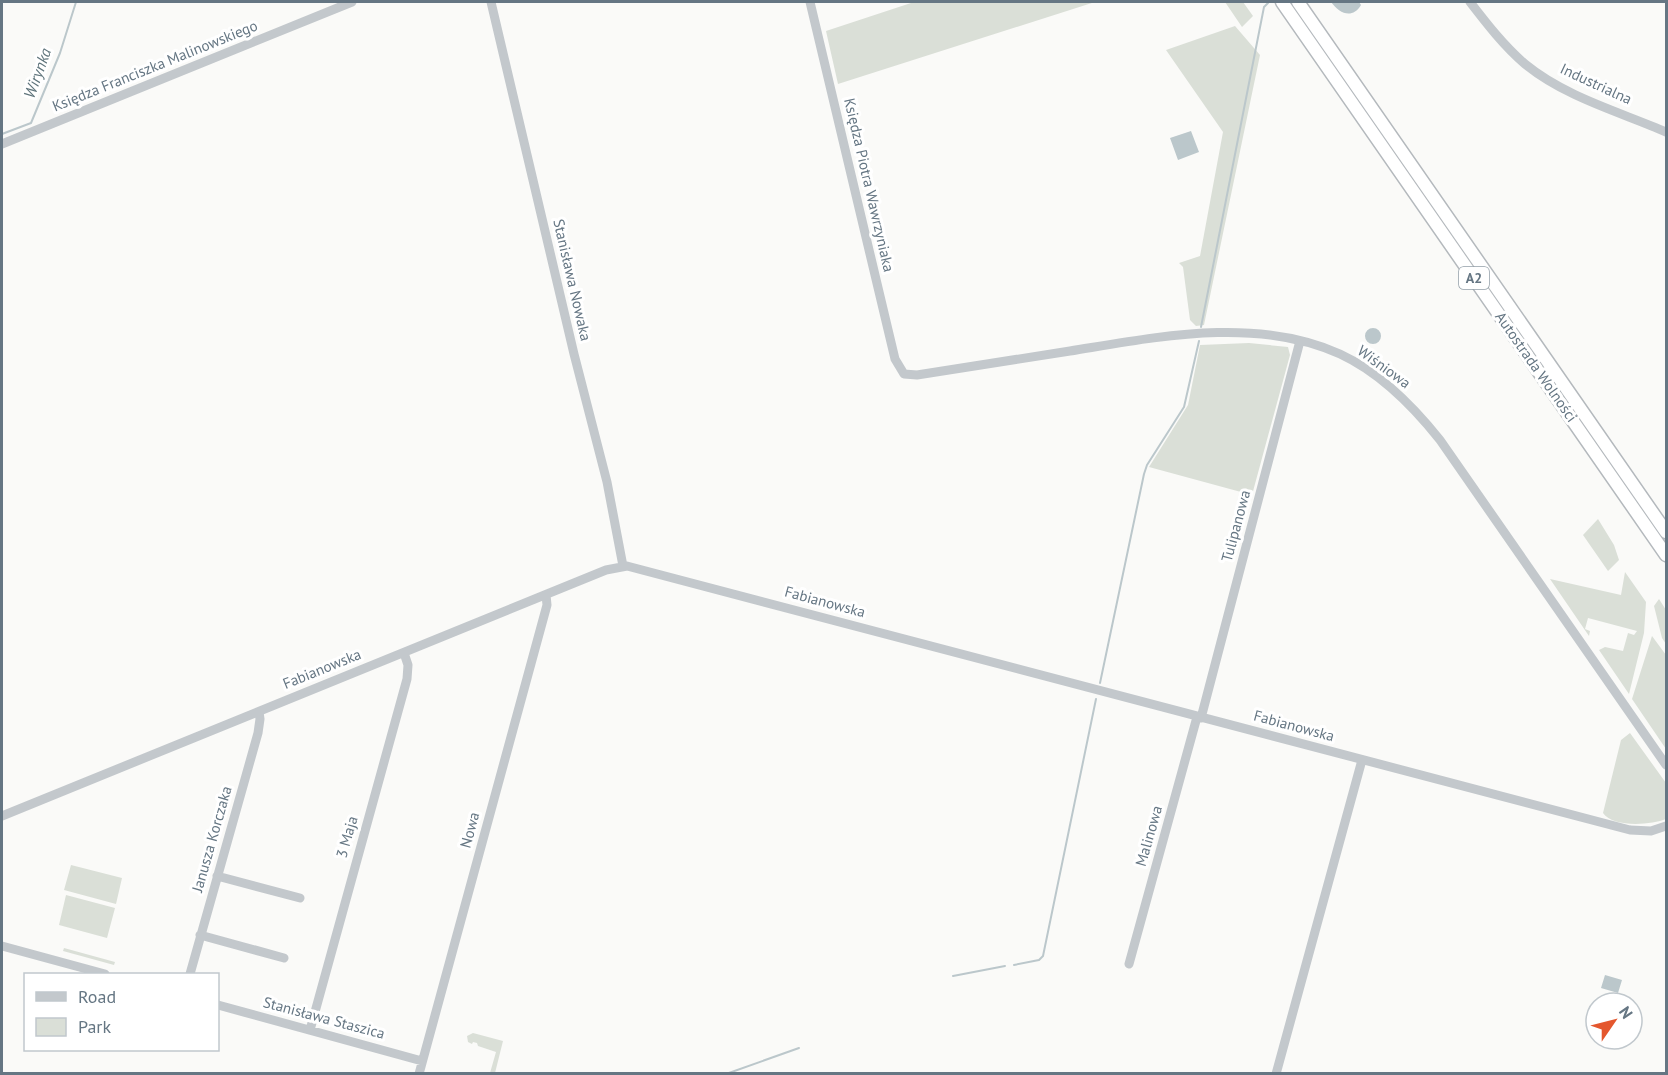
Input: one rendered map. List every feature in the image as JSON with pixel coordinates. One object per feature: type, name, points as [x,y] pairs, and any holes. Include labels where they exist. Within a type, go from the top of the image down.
[{"type":"highway","name":"Autostrada Wolności","points":[[1282,2],[1666,555]]},
{"type":"highway","name":"Autostrada Wolności","points":[[1298,2],[1666,532]]},
{"type":"street","name":"Księdza Franciszka Malinowskiego","points":[[2,144],[352,2]]},
{"type":"street","name":"Stanisława Nowaka","points":[[491,2],[604,471],[623,566]]},
{"type":"street","name":"Księdza Piotra Wawrzyniaka","points":[[810,2],[895,359],[904,374]]},
{"type":"street","name":"Industrialna","points":[[1470,2],[1493,32],[1526,64],[1564,89],[1666,132]]},
{"type":"street","name":"Wiśniowa","points":[[904,374],[917,375],[1194,333],[1232,332],[1300,341],[1338,354],[1366,369],[1398,394],[1425,421],[1460,467],[1666,765]]},
{"type":"street","name":"Tulipanowa","points":[[1199,717],[1300,341]]},
{"type":"street","name":"Fabianowska","points":[[2,816],[606,570],[623,566],[737,594],[1630,830],[1651,831],[1666,826]]},
{"type":"street","name":"Nowa","points":[[419,1074],[547,604],[546,595]]},
{"type":"street","name":"3 Maja","points":[[310,1030],[407,679],[408,665],[404,652]]},
{"type":"street","name":"Janusza Korczaka","points":[[190,973],[258,733],[259,712]]},
{"type":"street","name":"Malinowa","points":[[1129,964],[1199,717]]},
{"type":"street","points":[[1276,1074],[1362,760]]},
{"type":"street","points":[[218,876],[300,898]]},
{"type":"street","points":[[200,935],[284,958]]},
{"type":"street","points":[[2,946],[98,973]]},
{"type":"street","name":"Stanisława Staszica","points":[[219,1005],[423,1060]]},
{"type":"green space","points":[[914,2],[1095,2],[838,84],[826,31]]},
{"type":"green space","points":[[1225,2],[1243,2],[1253,16],[1242,27]]},
{"type":"green space","points":[[1235,26],[1260,55],[1204,325],[1196,326],[1190,320],[1183,267],[1179,263],[1200,256],[1223,132],[1166,50]]},
{"type":"green space","points":[[1249,343],[1288,347],[1290,355],[1252,495],[1149,467],[1188,405],[1200,345]]},
{"type":"green space","points":[[1598,519],[1614,545],[1619,560],[1608,571],[1583,535]]},
{"type":"green space","points":[[1625,572],[1646,602],[1644,633],[1629,694],[1599,650],[1605,647],[1623,651],[1628,633],[1634,635],[1637,631],[1588,618],[1585,629],[1590,631],[1589,636],[1550,579],[1621,595]]},
{"type":"green space","points":[[1659,599],[1666,610],[1666,644],[1662,638],[1654,606]]},
{"type":"green space","points":[[1652,636],[1666,655],[1666,749],[1632,699]]},
{"type":"green space","points":[[1630,733],[1666,783],[1666,819],[1633,824],[1615,821],[1603,813],[1621,740]]},
{"type":"green space","points":[[71,865],[122,878],[116,904],[64,890]]},
{"type":"green space","points":[[66,895],[115,908],[107,938],[59,925]]},
{"type":"green space","points":[[64,948],[115,962],[114,965],[63,951]]},
{"type":"green space","points":[[473,1033],[503,1041],[495,1073],[490,1073],[496,1052],[478,1046],[477,1043],[468,1042],[467,1036]]},
{"type":"shaded area","points":[[1331,2],[1359,2],[1361,5],[1350,14],[1342,12]]},
{"type":"shaded area","points":[[1191,131],[1199,152],[1178,160],[1170,138]]},
{"type":"shaded area","points":[[1370,328],[1376,328],[1381,336],[1379,342],[1370,344],[1365,339],[1365,333]]},
{"type":"shaded area","points":[[1605,975],[1622,980],[1619,991],[1601,988]]},
{"type":"waterway","name":"Wirynka","points":[[2,134],[31,123],[60,53],[76,2]]},
{"type":"waterway","points":[[1201,327],[1264,7],[1268,3]]},
{"type":"waterway","points":[[1100,683],[1144,474],[1147,465],[1184,407],[1199,341]]},
{"type":"waterway","points":[[1014,965],[1039,960],[1043,956],[1096,699]]},
{"type":"waterway","points":[[953,976],[1005,966]]},
{"type":"waterway","points":[[726,1074],[799,1048]]}]
